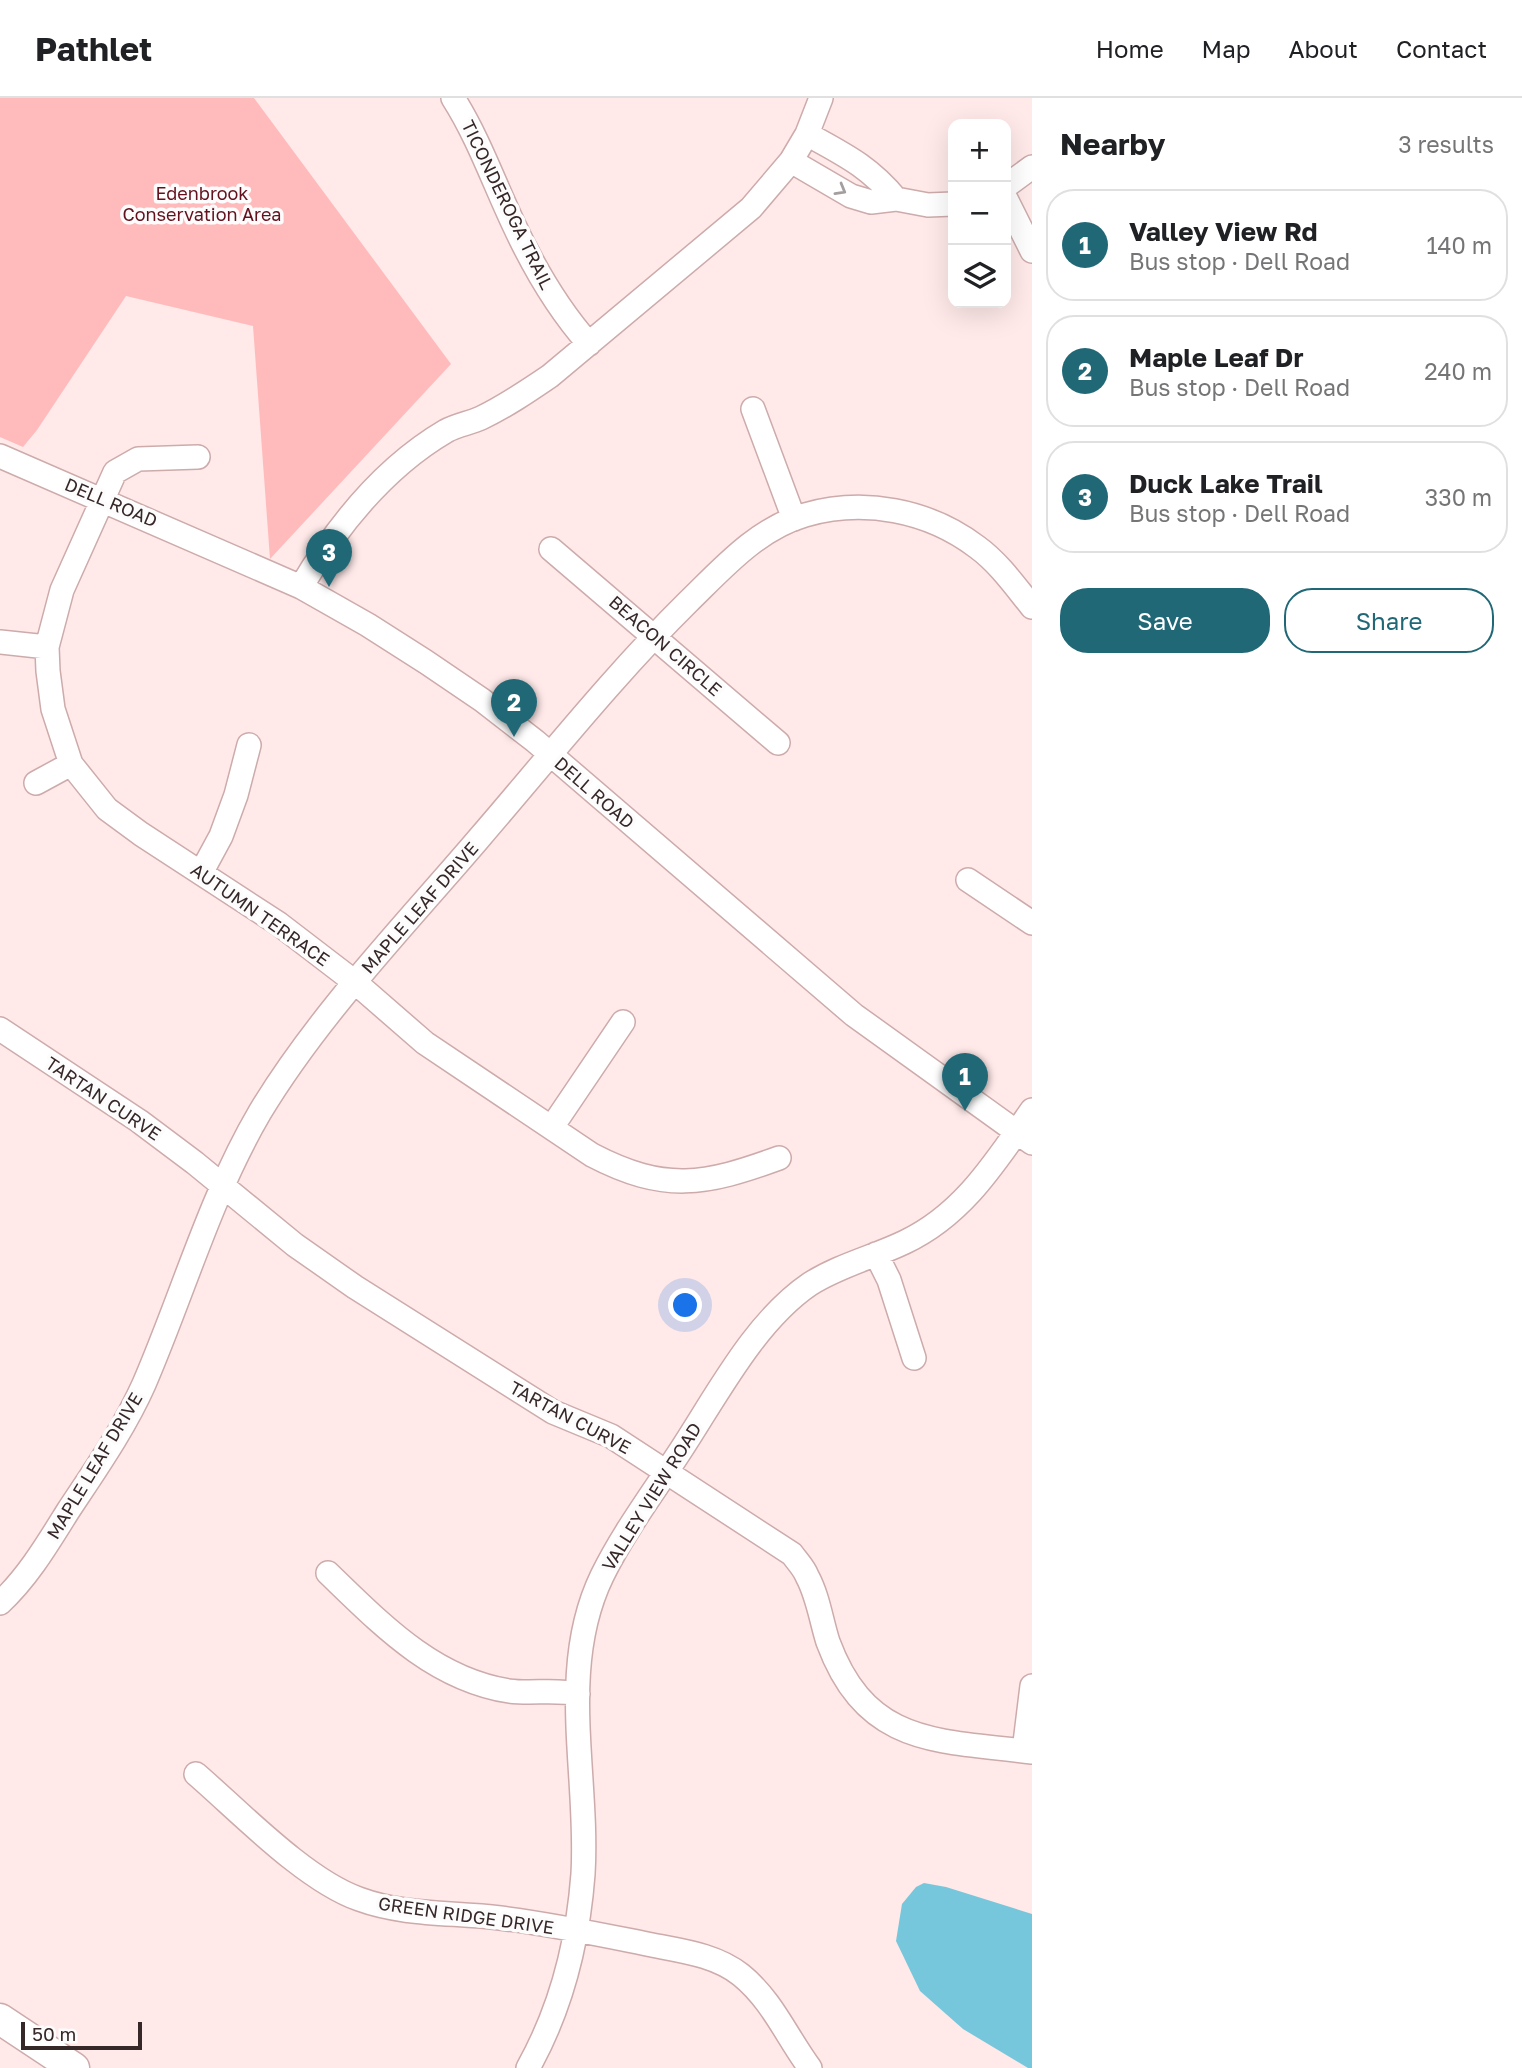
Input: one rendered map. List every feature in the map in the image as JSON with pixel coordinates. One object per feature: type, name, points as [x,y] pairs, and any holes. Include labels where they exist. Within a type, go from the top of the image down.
[{"type":"main road","points":[[0,2020],[74,2068]]},
{"type":"street","name":"TICONDEROGA TRAIL","points":[[453,98],[498,185],[538,272],[567,319],[589,344]]},
{"type":"street","points":[[301,587],[326,547],[358,506],[410,456],[448,430],[479,419],[515,400],[550,376],[751,208],[791,161],[807,134],[821,98]]},
{"type":"street","points":[[807,134],[864,166],[881,180],[896,199]]},
{"type":"street","points":[[791,161],[851,196],[871,202],[896,199],[928,205],[948,204]]},
{"type":"street","points":[[1011,182],[1032,167]]},
{"type":"street","points":[[1011,209],[1032,251]]},
{"type":"street","points":[[753,409],[794,519]]},
{"type":"street","name":"DELL ROAD","points":[[0,456],[301,587],[426,662],[482,700],[551,755],[854,1015],[1024,1138]]},
{"type":"street","name":"AUTUMN TERRACE","points":[[198,457],[138,459],[115,472],[62,590],[47,647],[54,709],[71,764],[107,809],[279,924],[356,983],[425,1043],[611,1165],[652,1178],[684,1182],[717,1179],[779,1158]]},
{"type":"street","name":"MAPLE LEAF DRIVE","points":[[0,1603],[15,1590],[36,1560],[118,1434],[143,1387],[231,1163],[261,1110],[295,1060],[356,983],[653,636],[744,548],[775,527],[794,519],[843,507],[878,507],[914,515],[947,528],[978,547],[1004,571],[1032,607]]},
{"type":"street","name":"BEACON CIRCLE","points":[[551,549],[778,743]]},
{"type":"street","points":[[0,642],[47,647]]},
{"type":"street","points":[[201,873],[221,836],[236,794],[248,745]]},
{"type":"street","points":[[36,783],[71,764]]},
{"type":"street","points":[[968,880],[1032,923]]},
{"type":"street","points":[[552,1127],[623,1022]]},
{"type":"street","name":"TARTAN CURVE","points":[[0,1029],[139,1121],[295,1245],[355,1287],[527,1397],[553,1412],[611,1436],[792,1554],[808,1576],[828,1642],[841,1671],[859,1698],[883,1719],[912,1734],[943,1743],[1028,1752]]},
{"type":"street","name":"VALLEY VIEW ROAD","points":[[528,2068],[550,2021],[572,1955],[576,1931],[583,1873],[579,1663],[587,1619],[602,1577],[743,1355],[782,1307],[841,1267],[906,1242],[948,1215],[1024,1138],[1032,1110]]},
{"type":"street","points":[[876,1254],[889,1280],[914,1358]]},
{"type":"street","points":[[328,1573],[413,1651],[443,1669],[475,1682],[509,1690],[578,1694]]},
{"type":"street","points":[[1028,1752],[1032,1686]]},
{"type":"street","name":"GREEN RIDGE DRIVE","points":[[196,1774],[295,1861],[356,1899],[391,1909],[502,1918],[692,1953],[717,1961],[740,1973],[759,1991],[810,2068]]},
{"type":"green space","name":"Edenbrook Conservation Area","points":[[0,98],[254,98],[451,364],[270,559],[253,326],[126,296],[23,447],[0,437]]},
{"type":"water","points":[[924,1883],[946,1887],[1032,1914],[1032,2068],[963,2029],[920,1991],[896,1941],[902,1904],[916,1887]]},
{"type":"place","name":"Duck Lake Trail","points":[[329,587]]},
{"type":"place","name":"Maple Leaf Dr","points":[[514,737]]},
{"type":"place","name":"Valley View Rd","points":[[965,1111]]}]
